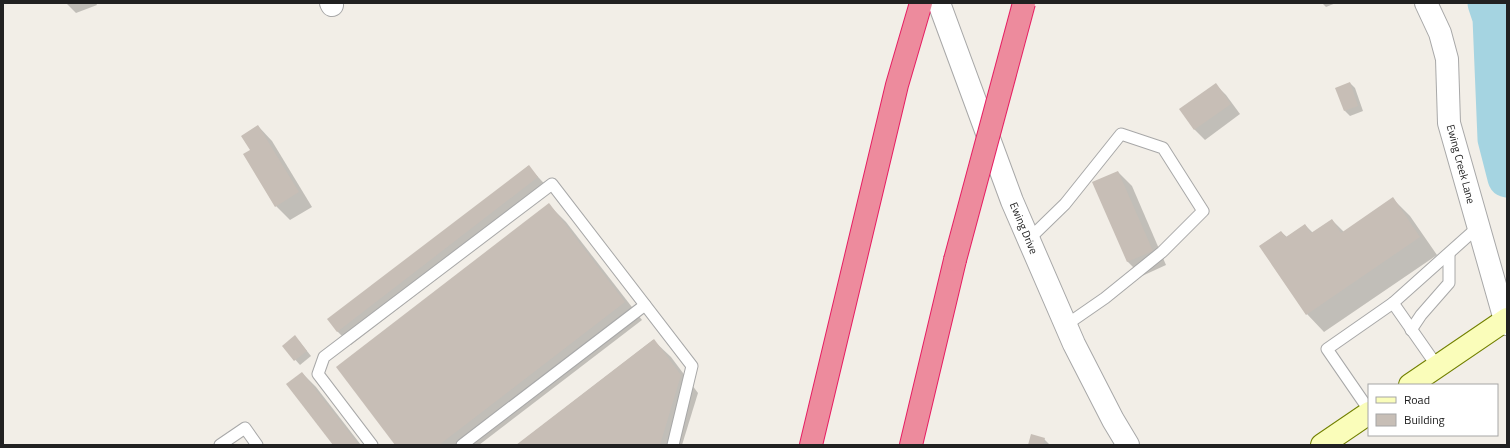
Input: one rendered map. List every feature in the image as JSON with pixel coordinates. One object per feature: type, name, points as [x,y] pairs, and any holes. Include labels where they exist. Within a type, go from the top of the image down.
[{"type":"highway","points":[[811,445],[897,85],[922,3]]},
{"type":"highway","points":[[911,445],[955,260],[1024,3]]},
{"type":"main road","points":[[1411,384],[1506,321]]},
{"type":"main road","points":[[1322,445],[1368,413]]},
{"type":"street","name":"Ewing Drive","points":[[939,3],[1012,201],[1074,344],[1127,444]]},
{"type":"street","name":"Ewing Creek Lane","points":[[1426,3],[1440,34],[1447,59],[1449,123],[1506,321]]},
{"type":"lane","points":[[1029,238],[1065,204],[1121,134],[1163,148],[1203,210],[1162,252],[1105,298],[1066,325]]},
{"type":"lane","points":[[372,445],[318,374],[324,357],[552,184],[692,366],[673,445]]},
{"type":"lane","points":[[1368,410],[1327,349],[1394,304],[1478,227]]},
{"type":"lane","points":[[1411,330],[1421,315],[1449,283],[1449,254]]},
{"type":"lane","points":[[1394,304],[1437,366]]},
{"type":"lane","points":[[462,445],[645,305]]},
{"type":"lane","points":[[220,445],[245,428],[257,445]]},
{"type":"building","points":[[1350,82],[1358,106],[1344,111],[1335,88]]},
{"type":"building","points":[[1216,83],[1231,104],[1194,130],[1179,109]]},
{"type":"building","points":[[258,125],[299,192],[275,207],[243,154],[250,150],[241,136]]},
{"type":"building","points":[[529,165],[538,177],[337,332],[327,319]]},
{"type":"building","points":[[1118,171],[1153,251],[1127,262],[1092,182]]},
{"type":"building","points":[[1393,197],[1420,237],[1306,315],[1259,246],[1281,231],[1286,237],[1305,224],[1311,233],[1332,219],[1341,233]]},
{"type":"building","points":[[549,203],[625,302],[439,445],[395,445],[336,367]]},
{"type":"building","points":[[295,335],[307,351],[294,361],[282,346]]},
{"type":"building","points":[[654,339],[681,375],[660,445],[516,445]]},
{"type":"building","points":[[302,372],[359,445],[333,445],[286,384]]},
{"type":"building","points":[[1031,434],[1045,438],[1043,445],[1028,445]]},
{"type":"waterway","points":[[1487,3],[1492,18],[1497,139],[1507,178]]}]
